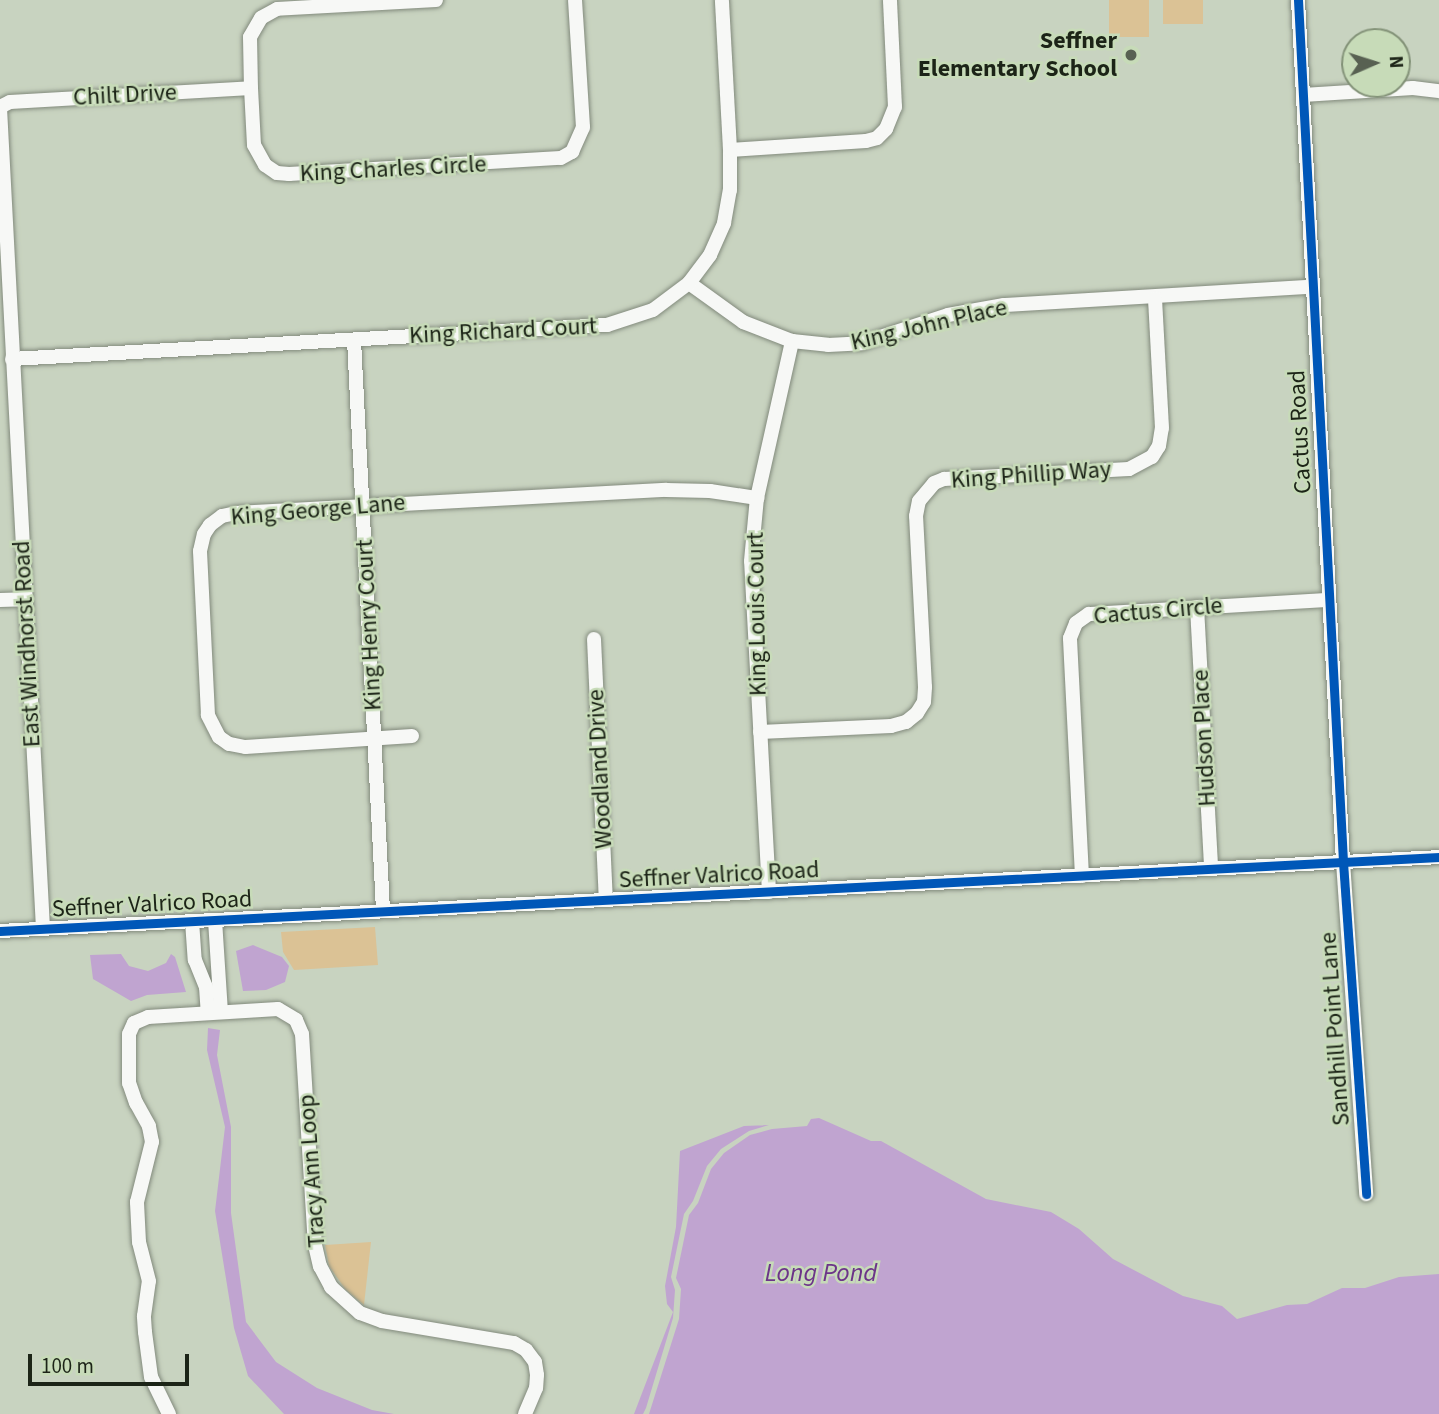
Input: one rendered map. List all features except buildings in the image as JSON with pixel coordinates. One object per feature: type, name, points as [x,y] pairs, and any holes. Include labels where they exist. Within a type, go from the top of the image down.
[{"type":"street","name":"King Charles Circle","points":[[436,0],[269,12],[250,37],[254,145],[265,165],[277,173],[561,158],[572,152],[583,127],[575,0]]},
{"type":"street","name":"King Richard Court","points":[[12,359],[607,325],[653,310],[689,283],[710,255],[724,222],[730,190],[730,150],[722,0]]},
{"type":"street","points":[[730,150],[866,141],[877,138],[887,130],[895,107],[890,0]]},
{"type":"street","name":"Cactus Road","points":[[1298,0],[1343,862]]},
{"type":"street","name":"Chilt Drive","points":[[0,107],[10,102],[251,88]]},
{"type":"street","points":[[1303,95],[1413,88],[1439,91]]},
{"type":"street","name":"East Windhorst Road","points":[[0,107],[43,929]]},
{"type":"street","name":"King John Place","points":[[689,283],[743,322],[792,341],[828,345],[862,343],[948,316],[1004,305],[1311,288]]},
{"type":"street","name":"King Phillip Way","points":[[760,732],[891,726],[906,722],[917,713],[924,702],[925,687],[916,516],[919,501],[934,482],[944,478],[1129,468],[1152,457],[1159,446],[1162,428],[1155,298]]},
{"type":"street","name":"King Henry Court","points":[[354,340],[383,911]]},
{"type":"street","name":"King Louis Court","points":[[769,892],[751,561],[757,498],[792,341]]},
{"type":"street","name":"King George Lane","points":[[412,736],[245,747],[229,744],[219,737],[208,715],[200,551],[204,534],[222,516],[363,505],[666,490],[710,491],[757,498]]},
{"type":"street","points":[[0,600],[24,599]]},
{"type":"street","name":"Cactus Circle","points":[[1082,876],[1071,630],[1089,614],[1328,600]]},
{"type":"street","name":"Hudson Place","points":[[1197,607],[1211,869]]},
{"type":"street","name":"Woodland Drive","points":[[594,639],[606,900]]},
{"type":"street","name":"Seffner Valrico Road","points":[[0,931],[1439,857]]},
{"type":"street","name":"Sandhill Point Lane","points":[[1343,862],[1366,1194]]},
{"type":"street","points":[[214,1013],[218,963],[215,920]]},
{"type":"street","points":[[192,921],[197,965],[214,1013]]},
{"type":"street","points":[[197,965],[218,963]]},
{"type":"street","name":"Tracy Ann Loop","points":[[169,1414],[151,1377],[145,1332],[144,1316],[149,1281],[139,1242],[137,1202],[152,1142],[149,1126],[129,1083],[127,1045],[134,1023],[148,1017],[278,1009],[296,1020],[302,1034],[315,1245],[320,1266],[331,1287],[360,1313],[382,1321],[514,1343],[526,1350],[535,1362],[537,1375],[536,1388],[525,1414]]},
{"type":"shaded area","points":[[1109,0],[1149,0],[1149,37],[1109,37]]},
{"type":"shaded area","points":[[1163,0],[1203,0],[1203,24],[1163,24]]},
{"type":"shaded area","points":[[375,927],[378,965],[294,970],[283,952],[281,932]]},
{"type":"shaded area","points":[[371,1242],[364,1305],[345,1289],[329,1266],[325,1245]]},
{"type":"water","points":[[253,945],[282,957],[289,966],[285,982],[266,990],[243,991],[236,951]]},
{"type":"water","points":[[121,954],[129,966],[148,971],[166,963],[171,954],[175,957],[186,992],[147,995],[131,1001],[93,979],[90,955]]},
{"type":"water","points":[[208,1028],[220,1030],[217,1055],[231,1127],[231,1213],[246,1322],[276,1362],[317,1388],[372,1410],[394,1414],[284,1414],[248,1376],[234,1328],[215,1211],[225,1127],[207,1050]]},
{"type":"water","name":"Long Pond","points":[[819,1118],[871,1141],[881,1141],[986,1199],[1051,1212],[1079,1229],[1113,1259],[1183,1296],[1222,1306],[1237,1319],[1287,1305],[1307,1304],[1342,1288],[1365,1288],[1399,1277],[1439,1274],[1439,1414],[649,1414],[679,1319],[681,1289],[676,1278],[689,1215],[698,1203],[711,1169],[724,1153],[750,1135],[772,1129],[807,1126],[811,1119]]},
{"type":"water","points":[[769,1125],[749,1131],[721,1149],[707,1166],[693,1201],[684,1214],[671,1277],[675,1290],[673,1318],[646,1408],[643,1414],[634,1414],[673,1312],[667,1304],[665,1286],[676,1227],[680,1151],[744,1126]]},
{"type":"cycle path","points":[[1298,0],[1343,862],[1366,1194]]},
{"type":"cycle path","points":[[0,931],[1439,857]]},
{"type":"place","name":"Seffner Elementary School","points":[[1131,55]]}]
